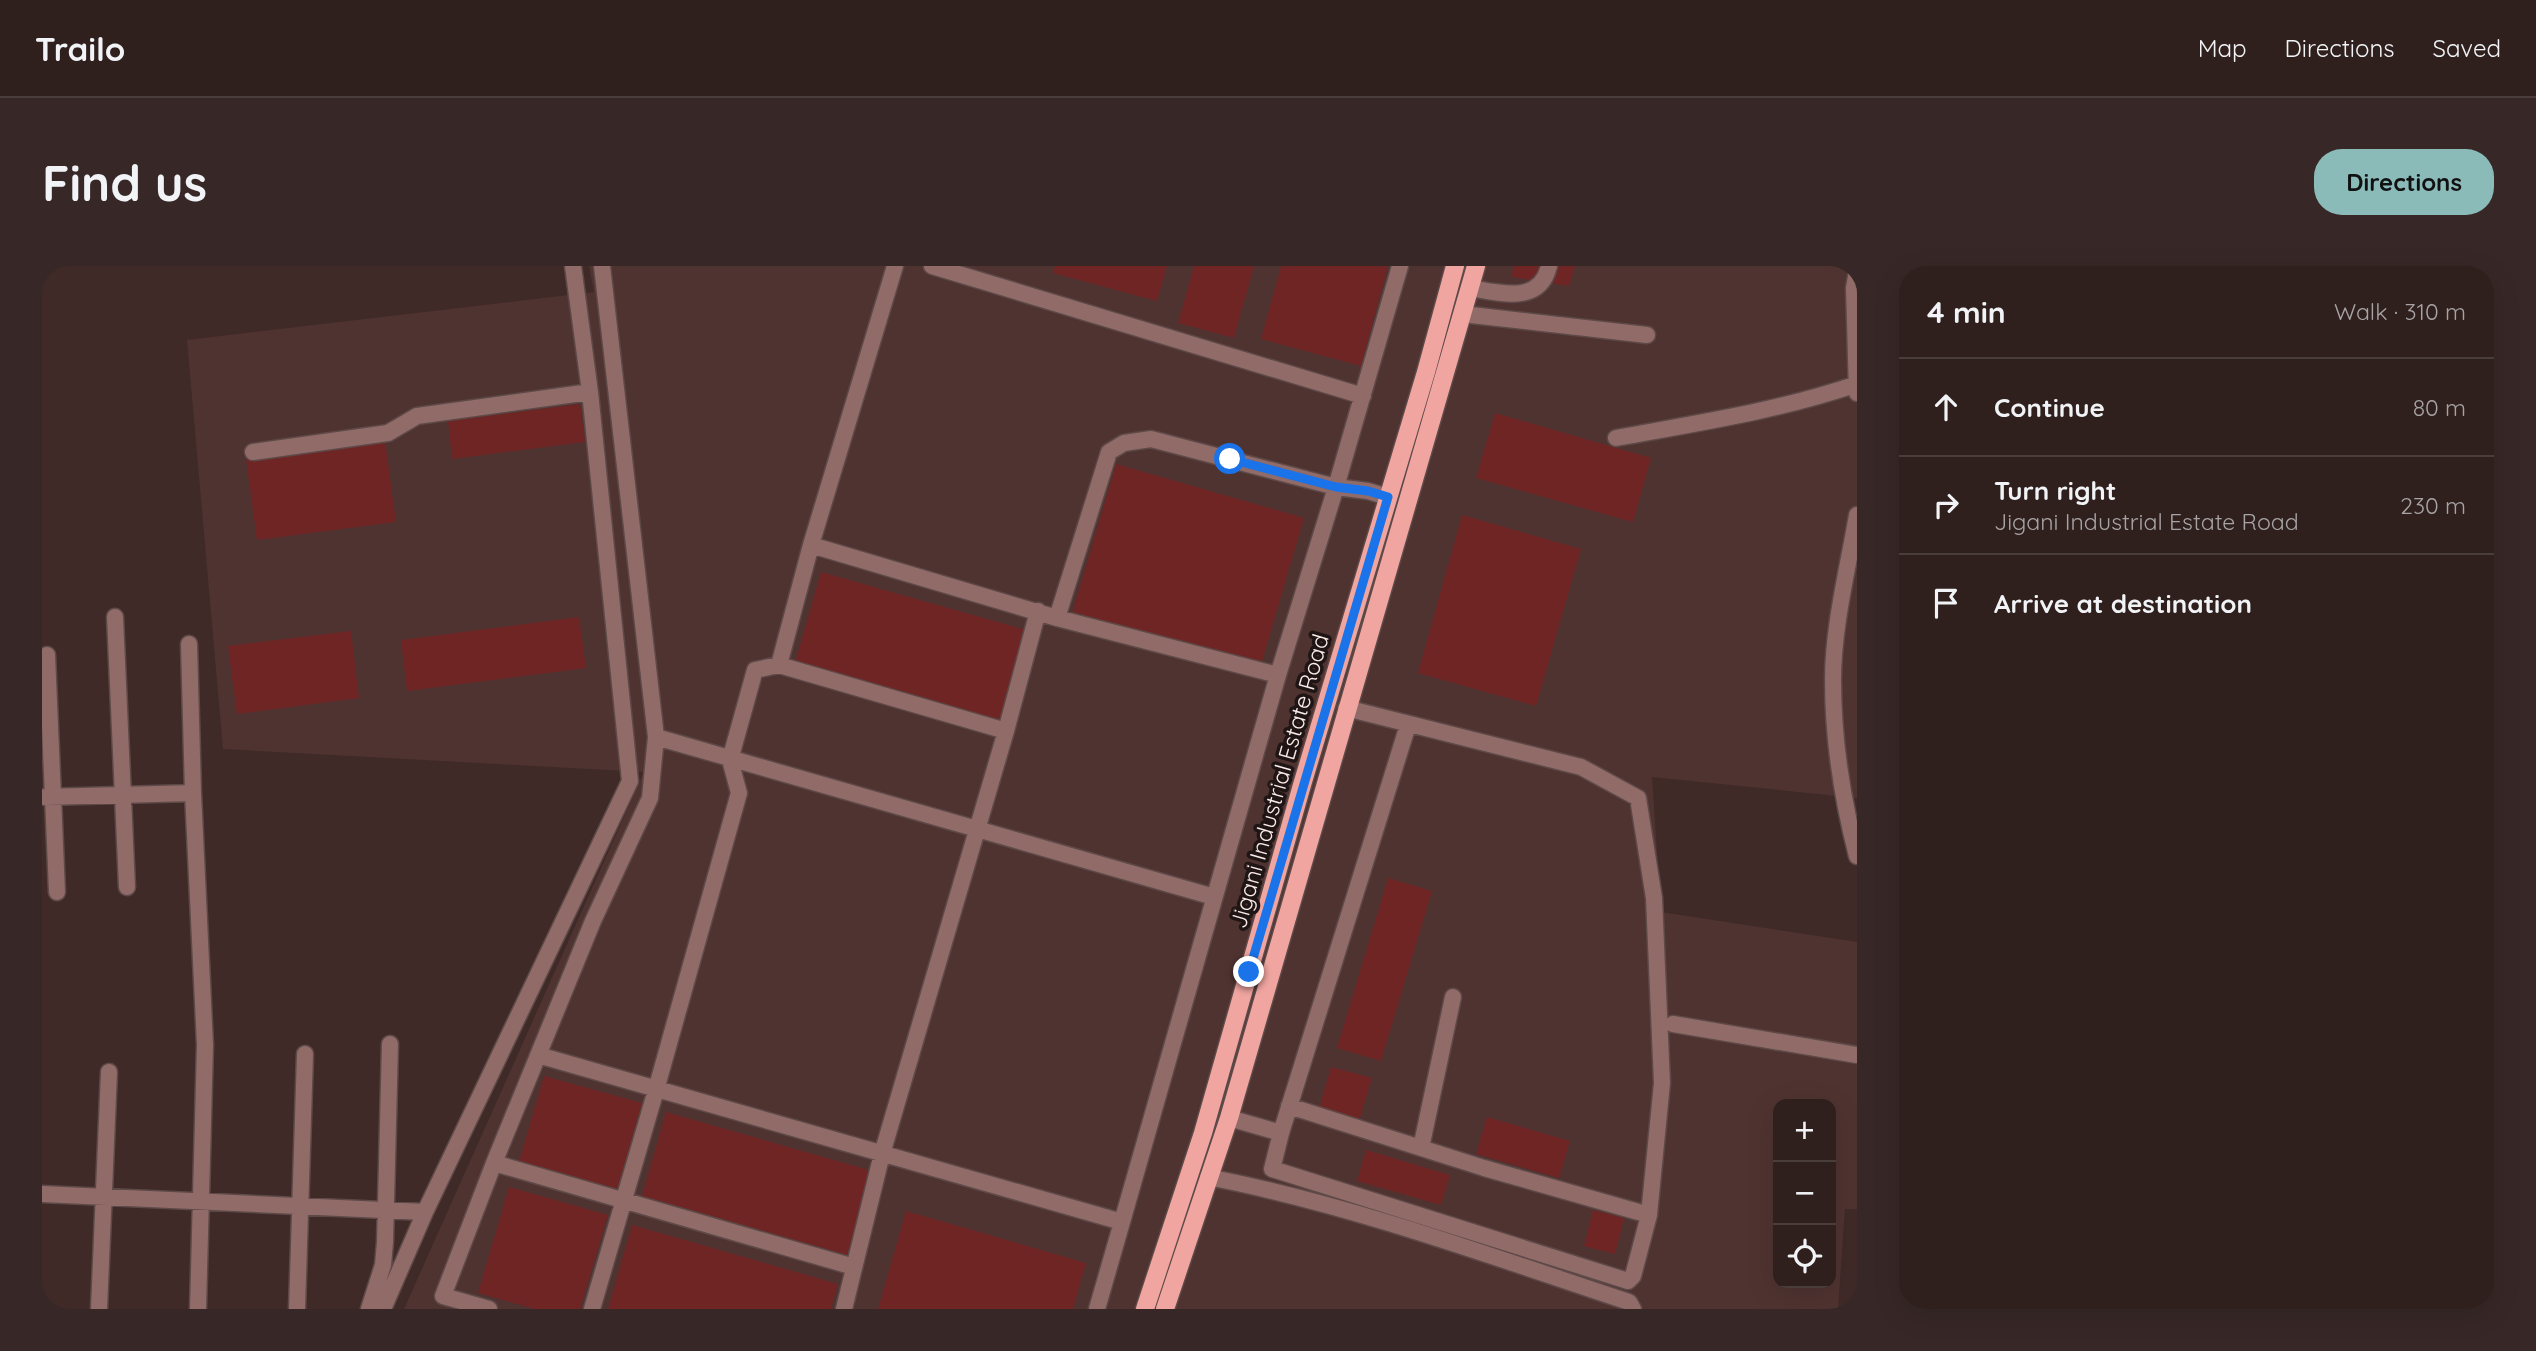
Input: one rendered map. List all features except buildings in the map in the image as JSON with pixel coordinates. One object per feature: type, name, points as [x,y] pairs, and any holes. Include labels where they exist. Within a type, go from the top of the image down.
[{"type":"main road","name":"Jigani Industrial Estate Road","points":[[1145,1309],[1203,1133],[1455,266]]},
{"type":"main road","name":"Jigani Industrial Estate Road","points":[[1165,1309],[1229,1118],[1476,266]]},
{"type":"street","points":[[383,1309],[425,1212],[630,781],[590,392],[573,266]]},
{"type":"street","points":[[489,1309],[440,1303],[593,921],[650,798],[656,737],[602,266]]},
{"type":"street","points":[[779,665],[811,545],[895,266]]},
{"type":"street","points":[[932,266],[1363,396]]},
{"type":"street","points":[[1097,1309],[1278,675],[1363,396],[1399,266]]},
{"type":"street","points":[[1470,288],[1519,294],[1535,289],[1545,280],[1549,266]]},
{"type":"street","points":[[1857,271],[1854,288],[1857,393]]},
{"type":"street","points":[[1462,314],[1647,335]]},
{"type":"street","points":[[1616,438],[1757,412],[1812,399],[1857,384]]},
{"type":"street","points":[[253,452],[388,433],[417,416],[590,392]]},
{"type":"street","points":[[1057,618],[1110,452],[1124,443],[1150,439],[1336,487],[1368,491],[1388,497]]},
{"type":"street","points":[[1857,515],[1843,587],[1833,678],[1839,768],[1847,818],[1857,856]]},
{"type":"street","points":[[811,545],[1057,618],[1278,675]]},
{"type":"street","points":[[844,1309],[882,1154],[1006,731],[1038,611]]},
{"type":"street","points":[[115,617],[127,887]]},
{"type":"street","points":[[189,643],[205,1045],[198,1309]]},
{"type":"street","points":[[47,655],[47,797],[57,892]]},
{"type":"street","points":[[592,1309],[739,793],[730,760],[755,670],[779,665],[1006,731]]},
{"type":"street","points":[[1346,708],[1581,767],[1638,798],[1654,898],[1662,1083],[1649,1215],[1633,1276],[1628,1281],[1272,1169],[1289,1106],[1408,725]]},
{"type":"street","points":[[656,737],[1214,897]]},
{"type":"street","points":[[47,797],[193,793]]},
{"type":"street","points":[[1421,1148],[1453,997]]},
{"type":"street","points":[[1673,1024],[1857,1055]]},
{"type":"street","points":[[369,1309],[383,1265],[390,1044]]},
{"type":"street","points":[[297,1309],[305,1054]]},
{"type":"street","points":[[538,1055],[1122,1222]]},
{"type":"street","points":[[99,1309],[108,1072]]},
{"type":"street","points":[[1289,1106],[1649,1215]]},
{"type":"street","points":[[1229,1118],[1281,1133]]},
{"type":"street","points":[[494,1163],[854,1267]]},
{"type":"street","points":[[1208,1177],[1273,1190],[1424,1234],[1629,1302],[1633,1309]]},
{"type":"street","points":[[42,1194],[425,1212]]},
{"type":"shaded area","points":[[589,266],[1857,266],[1857,798],[1652,777],[1661,912],[1857,942],[1857,1209],[1845,1209],[1838,1309],[404,1309],[644,772],[223,749],[187,340],[594,292]]},
{"type":"route","points":[[1230,459],[1336,487],[1368,491],[1388,497],[1249,972]]}]
